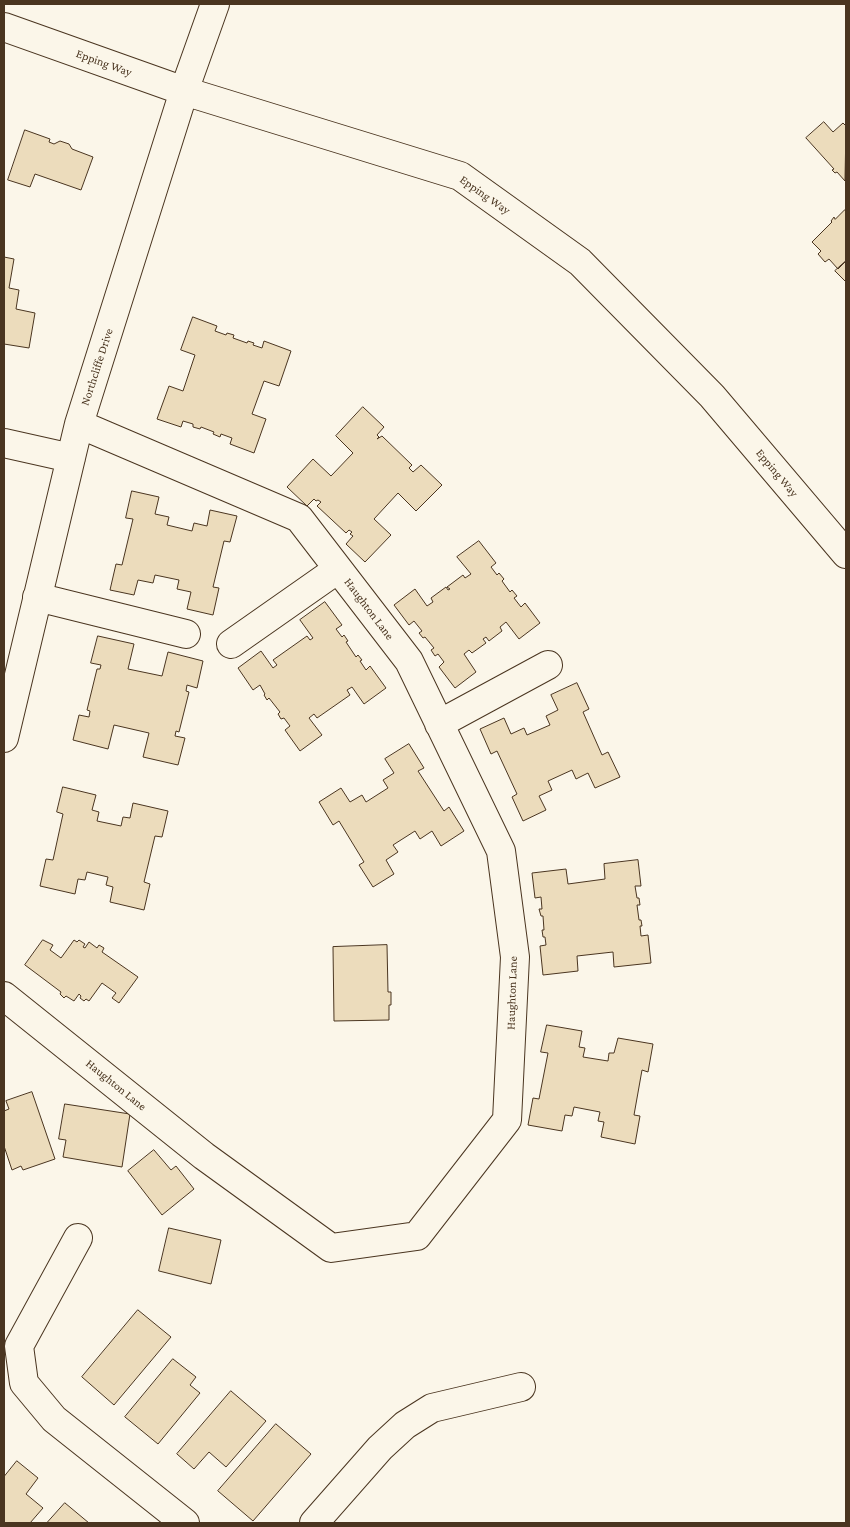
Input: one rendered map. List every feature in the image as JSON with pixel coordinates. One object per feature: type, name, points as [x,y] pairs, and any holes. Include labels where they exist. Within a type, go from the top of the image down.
[{"type":"street","name":"Northcliffe Drive","points":[[4,738],[79,424],[184,92],[215,4]]},
{"type":"street","name":"Epping Way","points":[[4,27],[184,92],[460,176],[580,262],[712,396],[846,554]]},
{"type":"street","name":"Haughton Lane","points":[[4,996],[204,1156],[331,1248],[417,1236],[507,1120],[515,957],[501,851],[408,661],[299,518],[79,424]]},
{"type":"street","points":[[4,443],[71,458]]},
{"type":"street","points":[[231,644],[338,569]]},
{"type":"street","points":[[38,598],[186,634]]},
{"type":"street","points":[[439,724],[548,665]]},
{"type":"street","points":[[78,1238],[19,1346],[24,1383],[54,1420],[186,1523]]},
{"type":"street","points":[[314,1523],[380,1448],[405,1426],[432,1408],[521,1386]]},
{"type":"building","points":[[824,122],[833,132],[843,123],[846,126],[845,181],[837,172],[835,173],[832,170],[834,169],[806,138]]},
{"type":"building","points":[[25,130],[50,139],[49,142],[54,144],[60,141],[69,144],[72,149],[93,157],[81,190],[35,174],[30,187],[8,180]]},
{"type":"building","points":[[845,210],[846,261],[838,269],[829,259],[825,262],[818,254],[821,251],[812,242],[832,222],[834,217],[835,219]]},
{"type":"building","points":[[4,257],[14,259],[9,288],[19,290],[16,309],[35,313],[29,348],[4,344]]},
{"type":"building","points":[[846,261],[846,282],[835,271]]},
{"type":"building","points":[[193,317],[217,326],[215,331],[226,335],[227,333],[234,335],[233,338],[247,343],[248,341],[254,343],[253,345],[262,348],[264,341],[291,351],[279,386],[264,381],[252,414],[266,419],[254,453],[230,444],[232,438],[221,434],[220,437],[213,434],[214,432],[201,427],[200,429],[193,427],[193,424],[183,421],[181,427],[157,419],[169,386],[183,391],[195,355],[181,350]]},
{"type":"building","points":[[363,407],[384,427],[377,435],[379,437],[377,439],[382,436],[412,465],[409,468],[413,472],[421,465],[442,485],[416,511],[398,493],[374,519],[391,535],[365,562],[346,544],[353,536],[350,534],[352,532],[349,530],[346,533],[317,506],[321,502],[314,499],[307,506],[287,487],[313,459],[331,476],[353,453],[336,436]]},
{"type":"building","points":[[132,491],[159,497],[155,514],[169,517],[167,525],[192,531],[194,523],[207,526],[210,510],[237,516],[230,542],[224,541],[213,587],[219,588],[213,615],[187,609],[191,592],[177,589],[179,580],[155,575],[153,583],[138,580],[134,595],[110,590],[116,564],[122,565],[133,519],[126,518]]},
{"type":"building","points":[[479,541],[496,563],[491,567],[497,575],[499,573],[504,579],[502,581],[510,592],[512,590],[517,596],[514,598],[521,607],[525,603],[540,623],[519,639],[506,622],[500,627],[502,631],[489,641],[486,637],[483,639],[486,643],[472,653],[469,650],[464,654],[476,672],[455,688],[439,667],[444,662],[438,654],[435,656],[431,650],[434,648],[419,633],[422,631],[414,621],[409,625],[394,605],[415,589],[427,606],[433,602],[431,598],[446,587],[448,590],[450,589],[447,587],[463,575],[465,578],[471,574],[457,557]]},
{"type":"building","points":[[325,602],[342,625],[336,629],[342,637],[344,635],[348,641],[346,642],[356,657],[358,655],[362,660],[360,661],[366,670],[370,666],[386,688],[364,704],[352,687],[347,690],[350,695],[317,718],[314,714],[309,718],[322,735],[300,751],[285,730],[290,726],[284,718],[281,719],[278,714],[280,712],[269,698],[267,700],[260,685],[253,690],[238,668],[261,651],[273,668],[277,665],[273,660],[307,636],[310,640],[313,638],[300,620]]},
{"type":"building","points":[[98,636],[134,644],[128,669],[162,676],[168,652],[203,661],[197,688],[187,685],[186,691],[189,692],[179,732],[176,731],[175,736],[185,738],[178,765],[143,757],[149,733],[114,725],[108,749],[73,740],[79,715],[89,717],[90,711],[87,710],[97,669],[100,669],[101,665],[91,663]]},
{"type":"building","points":[[577,683],[589,709],[583,712],[602,755],[608,752],[620,777],[595,788],[588,773],[576,779],[572,770],[548,781],[552,790],[539,796],[546,810],[523,821],[512,797],[517,794],[497,751],[491,754],[480,729],[504,718],[511,734],[524,728],[527,735],[550,725],[546,716],[558,710],[551,695]]},
{"type":"building","points":[[409,744],[424,768],[418,771],[444,811],[449,807],[464,831],[441,846],[432,831],[420,839],[415,831],[393,845],[398,852],[386,860],[394,874],[373,887],[359,865],[364,862],[339,821],[333,825],[319,802],[341,788],[350,802],[362,795],[366,802],[388,788],[383,780],[394,773],[385,759]]},
{"type":"building","points":[[63,787],[96,795],[92,810],[99,812],[97,821],[121,826],[123,817],[130,818],[133,803],[168,811],[162,837],[155,836],[144,882],[150,884],[144,910],[110,902],[113,887],[106,885],[108,877],[87,872],[85,880],[78,879],[75,894],[40,886],[46,859],[53,860],[63,814],[57,812]]},
{"type":"building","points":[[638,860],[641,886],[635,886],[640,905],[637,905],[639,920],[641,920],[642,926],[640,926],[641,936],[648,935],[651,963],[614,967],[613,952],[577,956],[578,971],[543,975],[540,946],[546,945],[542,930],[544,930],[543,916],[541,916],[539,909],[542,909],[541,897],[535,898],[532,873],[566,869],[568,884],[605,879],[604,864]]},
{"type":"building","points":[[43,940],[53,945],[50,950],[61,958],[74,940],[77,942],[79,940],[85,944],[83,947],[85,948],[89,942],[97,948],[99,945],[104,948],[102,952],[138,977],[119,1003],[112,998],[116,993],[102,983],[89,1001],[86,999],[84,1001],[80,998],[79,994],[74,1001],[66,996],[64,998],[60,994],[61,992],[25,965]]},
{"type":"building","points":[[387,945],[388,992],[391,992],[389,1020],[334,1021],[333,947]]},
{"type":"building","points":[[547,1025],[582,1031],[579,1047],[585,1048],[583,1057],[608,1061],[609,1053],[614,1053],[618,1038],[653,1044],[648,1072],[642,1070],[634,1115],[640,1116],[635,1144],[601,1137],[604,1122],[598,1121],[600,1112],[574,1107],[572,1116],[565,1115],[562,1131],[528,1125],[533,1098],[539,1099],[548,1053],[541,1052]]},
{"type":"building","points":[[32,1092],[55,1159],[23,1170],[21,1166],[12,1170],[4,1146],[4,1111],[9,1109],[6,1101]]},
{"type":"building","points":[[65,1104],[130,1114],[122,1167],[63,1157],[66,1140],[59,1139]]},
{"type":"building","points":[[154,1150],[171,1170],[176,1166],[194,1189],[162,1215],[128,1171]]},
{"type":"building","points":[[169,1228],[221,1240],[211,1284],[159,1271]]},
{"type":"building","points":[[138,1310],[171,1337],[114,1405],[82,1377]]},
{"type":"building","points":[[173,1359],[196,1377],[190,1385],[200,1393],[158,1444],[125,1417]]},
{"type":"building","points":[[231,1391],[266,1421],[226,1467],[209,1452],[194,1469],[177,1454]]},
{"type":"building","points":[[276,1424],[311,1454],[253,1521],[218,1491]]},
{"type":"building","points":[[17,1461],[38,1478],[26,1494],[43,1508],[30,1523],[4,1523],[4,1477]]},
{"type":"building","points":[[65,1503],[89,1523],[47,1523]]}]
